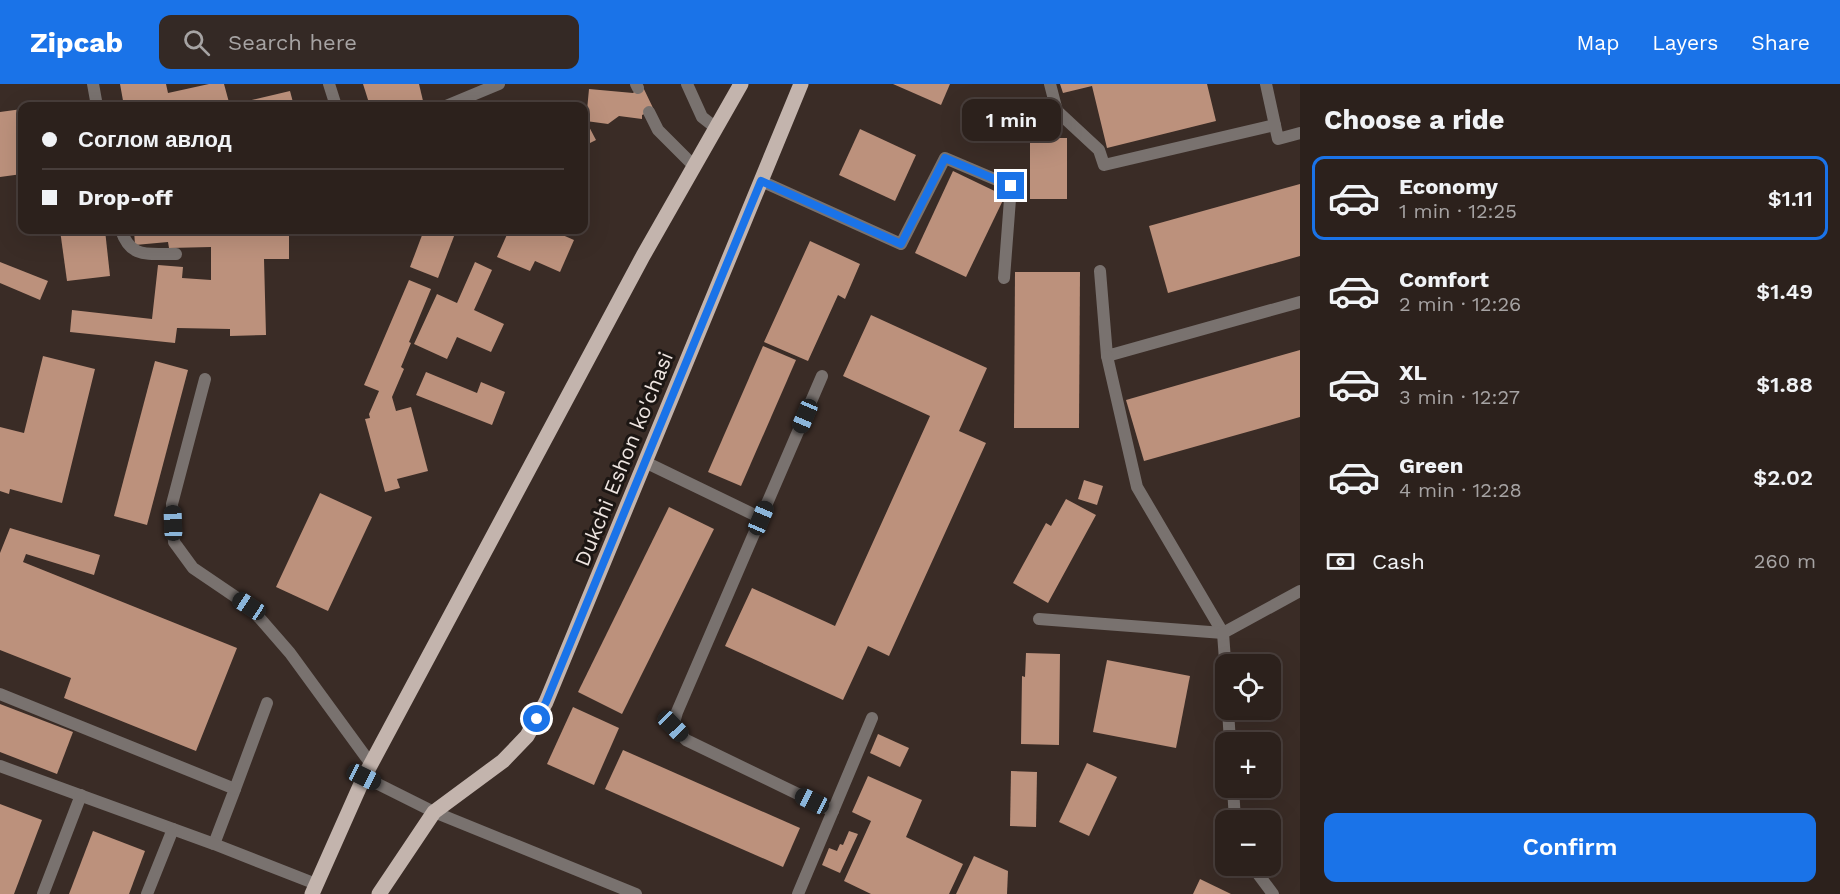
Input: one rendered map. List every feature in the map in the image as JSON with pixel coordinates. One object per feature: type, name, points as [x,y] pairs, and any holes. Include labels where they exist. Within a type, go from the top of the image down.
[{"type":"main road","points":[[314,889],[367,771],[643,256],[741,84]]},
{"type":"main road","name":"Dukchi Eshon ko'chasi","points":[[379,894],[434,812],[503,761],[527,736],[546,702],[801,84]]},
{"type":"street","points":[[93,84],[96,102]]},
{"type":"street","points":[[330,84],[335,102]]},
{"type":"street","points":[[453,102],[476,89],[499,84]]},
{"type":"street","points":[[687,84],[702,117],[716,128]]},
{"type":"street","points":[[1050,84],[1057,111],[1099,150],[1104,165],[1275,125]]},
{"type":"street","points":[[1266,84],[1278,139],[1300,133]]},
{"type":"street","points":[[649,112],[658,130],[694,166]]},
{"type":"street","points":[[761,181],[901,244],[945,158],[1011,186],[1004,278]]},
{"type":"street","points":[[123,234],[129,247],[136,252],[176,254]]},
{"type":"street","points":[[1100,271],[1107,356],[1137,487],[1223,633],[1225,654]]},
{"type":"street","points":[[1107,356],[1300,302]]},
{"type":"street","points":[[822,376],[677,712],[673,726],[686,740],[833,811]]},
{"type":"street","points":[[205,379],[172,504],[174,542],[193,568],[249,606],[290,653],[367,771],[434,812],[636,894]]},
{"type":"street","points":[[645,462],[761,518]]},
{"type":"street","points":[[1039,619],[1223,633],[1300,591]]},
{"type":"street","points":[[0,694],[235,789]]},
{"type":"street","points":[[214,844],[267,703]]},
{"type":"street","points":[[798,894],[872,718]]},
{"type":"street","points":[[0,766],[214,844],[314,889]]},
{"type":"street","points":[[44,894],[81,795]]},
{"type":"street","points":[[147,894],[173,829]]},
{"type":"street","points":[[1260,876],[1274,894]]},
{"type":"building","points":[[120,84],[166,84],[168,93],[209,84],[224,84],[229,102],[123,102]]},
{"type":"building","points":[[363,84],[419,84],[423,102],[369,102]]},
{"type":"building","points":[[893,84],[950,84],[941,105]]},
{"type":"building","points":[[1060,84],[1207,84],[1216,121],[1107,148],[1092,86],[1063,93]]},
{"type":"building","points":[[642,85],[654,110],[642,115],[642,119],[619,116],[608,124],[588,121],[589,89],[633,93]]},
{"type":"building","points":[[290,91],[293,102],[243,102]]},
{"type":"building","points":[[18,110],[18,175],[0,177],[0,112]]},
{"type":"building","points":[[588,125],[596,140],[588,144]]},
{"type":"building","points":[[860,129],[916,155],[895,201],[839,175]]},
{"type":"building","points":[[1030,138],[1067,138],[1067,199],[1030,199]]},
{"type":"building","points":[[953,171],[1005,196],[966,277],[915,253]]},
{"type":"building","points":[[1300,184],[1300,256],[1168,293],[1149,226]]},
{"type":"building","points":[[61,234],[105,234],[110,276],[67,281]]},
{"type":"building","points":[[134,234],[289,234],[289,259],[264,259],[266,335],[230,336],[230,329],[177,328],[175,343],[70,332],[72,310],[152,319],[158,265],[183,267],[182,278],[211,280],[211,247],[169,248],[168,242],[135,245]]},
{"type":"building","points":[[422,234],[455,234],[438,278],[410,267]]},
{"type":"building","points":[[507,234],[560,234],[574,240],[560,272],[535,261],[530,271],[497,257]]},
{"type":"building","points":[[810,241],[860,264],[845,299],[838,295],[808,361],[764,342]]},
{"type":"building","points":[[0,262],[48,281],[40,300],[0,283]]},
{"type":"building","points":[[475,262],[492,270],[474,310],[504,324],[491,352],[457,337],[447,359],[414,344],[437,294],[457,303]]},
{"type":"building","points":[[1015,272],[1080,272],[1079,428],[1014,428]]},
{"type":"building","points":[[409,280],[431,289],[409,342],[411,343],[401,367],[404,369],[392,397],[396,411],[411,407],[428,471],[397,479],[400,488],[385,492],[365,419],[370,418],[369,414],[379,391],[364,385]]},
{"type":"building","points":[[871,315],[987,368],[959,431],[986,443],[889,656],[868,646],[843,700],[725,646],[752,588],[835,626],[930,416],[843,376]]},
{"type":"building","points":[[763,346],[796,360],[741,486],[708,472]]},
{"type":"building","points":[[1300,350],[1300,417],[1144,461],[1126,400]]},
{"type":"building","points":[[43,356],[95,369],[62,503],[10,489],[9,494],[0,491],[0,427],[24,433]]},
{"type":"building","points":[[155,361],[188,370],[147,525],[114,516]]},
{"type":"building","points":[[426,372],[477,393],[481,382],[505,392],[492,425],[416,395]]},
{"type":"building","points":[[1084,480],[1103,486],[1097,505],[1078,499]]},
{"type":"building","points":[[320,493],[372,517],[328,611],[276,587]]},
{"type":"building","points":[[1066,499],[1096,515],[1048,603],[1013,583],[1046,523],[1051,526]]},
{"type":"building","points":[[669,507],[714,529],[622,714],[578,692]]},
{"type":"building","points":[[10,528],[100,555],[94,575],[26,554],[23,562],[237,648],[196,751],[64,698],[71,678],[0,650],[0,553]]},
{"type":"building","points":[[1026,653],[1060,654],[1059,745],[1021,744],[1022,676],[1025,677]]},
{"type":"building","points":[[1107,660],[1190,676],[1176,748],[1093,732]]},
{"type":"building","points":[[0,704],[73,732],[57,774],[0,752]]},
{"type":"building","points":[[573,707],[619,728],[594,785],[547,764]]},
{"type":"building","points":[[878,734],[909,748],[900,767],[870,753]]},
{"type":"building","points":[[623,750],[800,828],[783,867],[605,789]]},
{"type":"building","points":[[1087,763],[1117,777],[1089,836],[1059,822]]},
{"type":"building","points":[[1011,771],[1037,772],[1036,827],[1010,826]]},
{"type":"building","points":[[868,776],[922,800],[906,837],[963,864],[949,894],[871,894],[844,881],[871,821],[852,812]]},
{"type":"building","points":[[0,804],[42,820],[14,894],[0,894]]},
{"type":"building","points":[[93,831],[145,851],[129,894],[69,894]]},
{"type":"building","points":[[849,831],[858,834],[840,873],[822,865],[829,848],[837,851],[840,844],[843,845]]},
{"type":"building","points":[[974,856],[1008,871],[1007,894],[956,894]]},
{"type":"building","points":[[1200,879],[1231,894],[1193,894]]},
{"type":"route","points":[[537,719],[761,181],[901,244],[945,158],[1011,186]]}]
